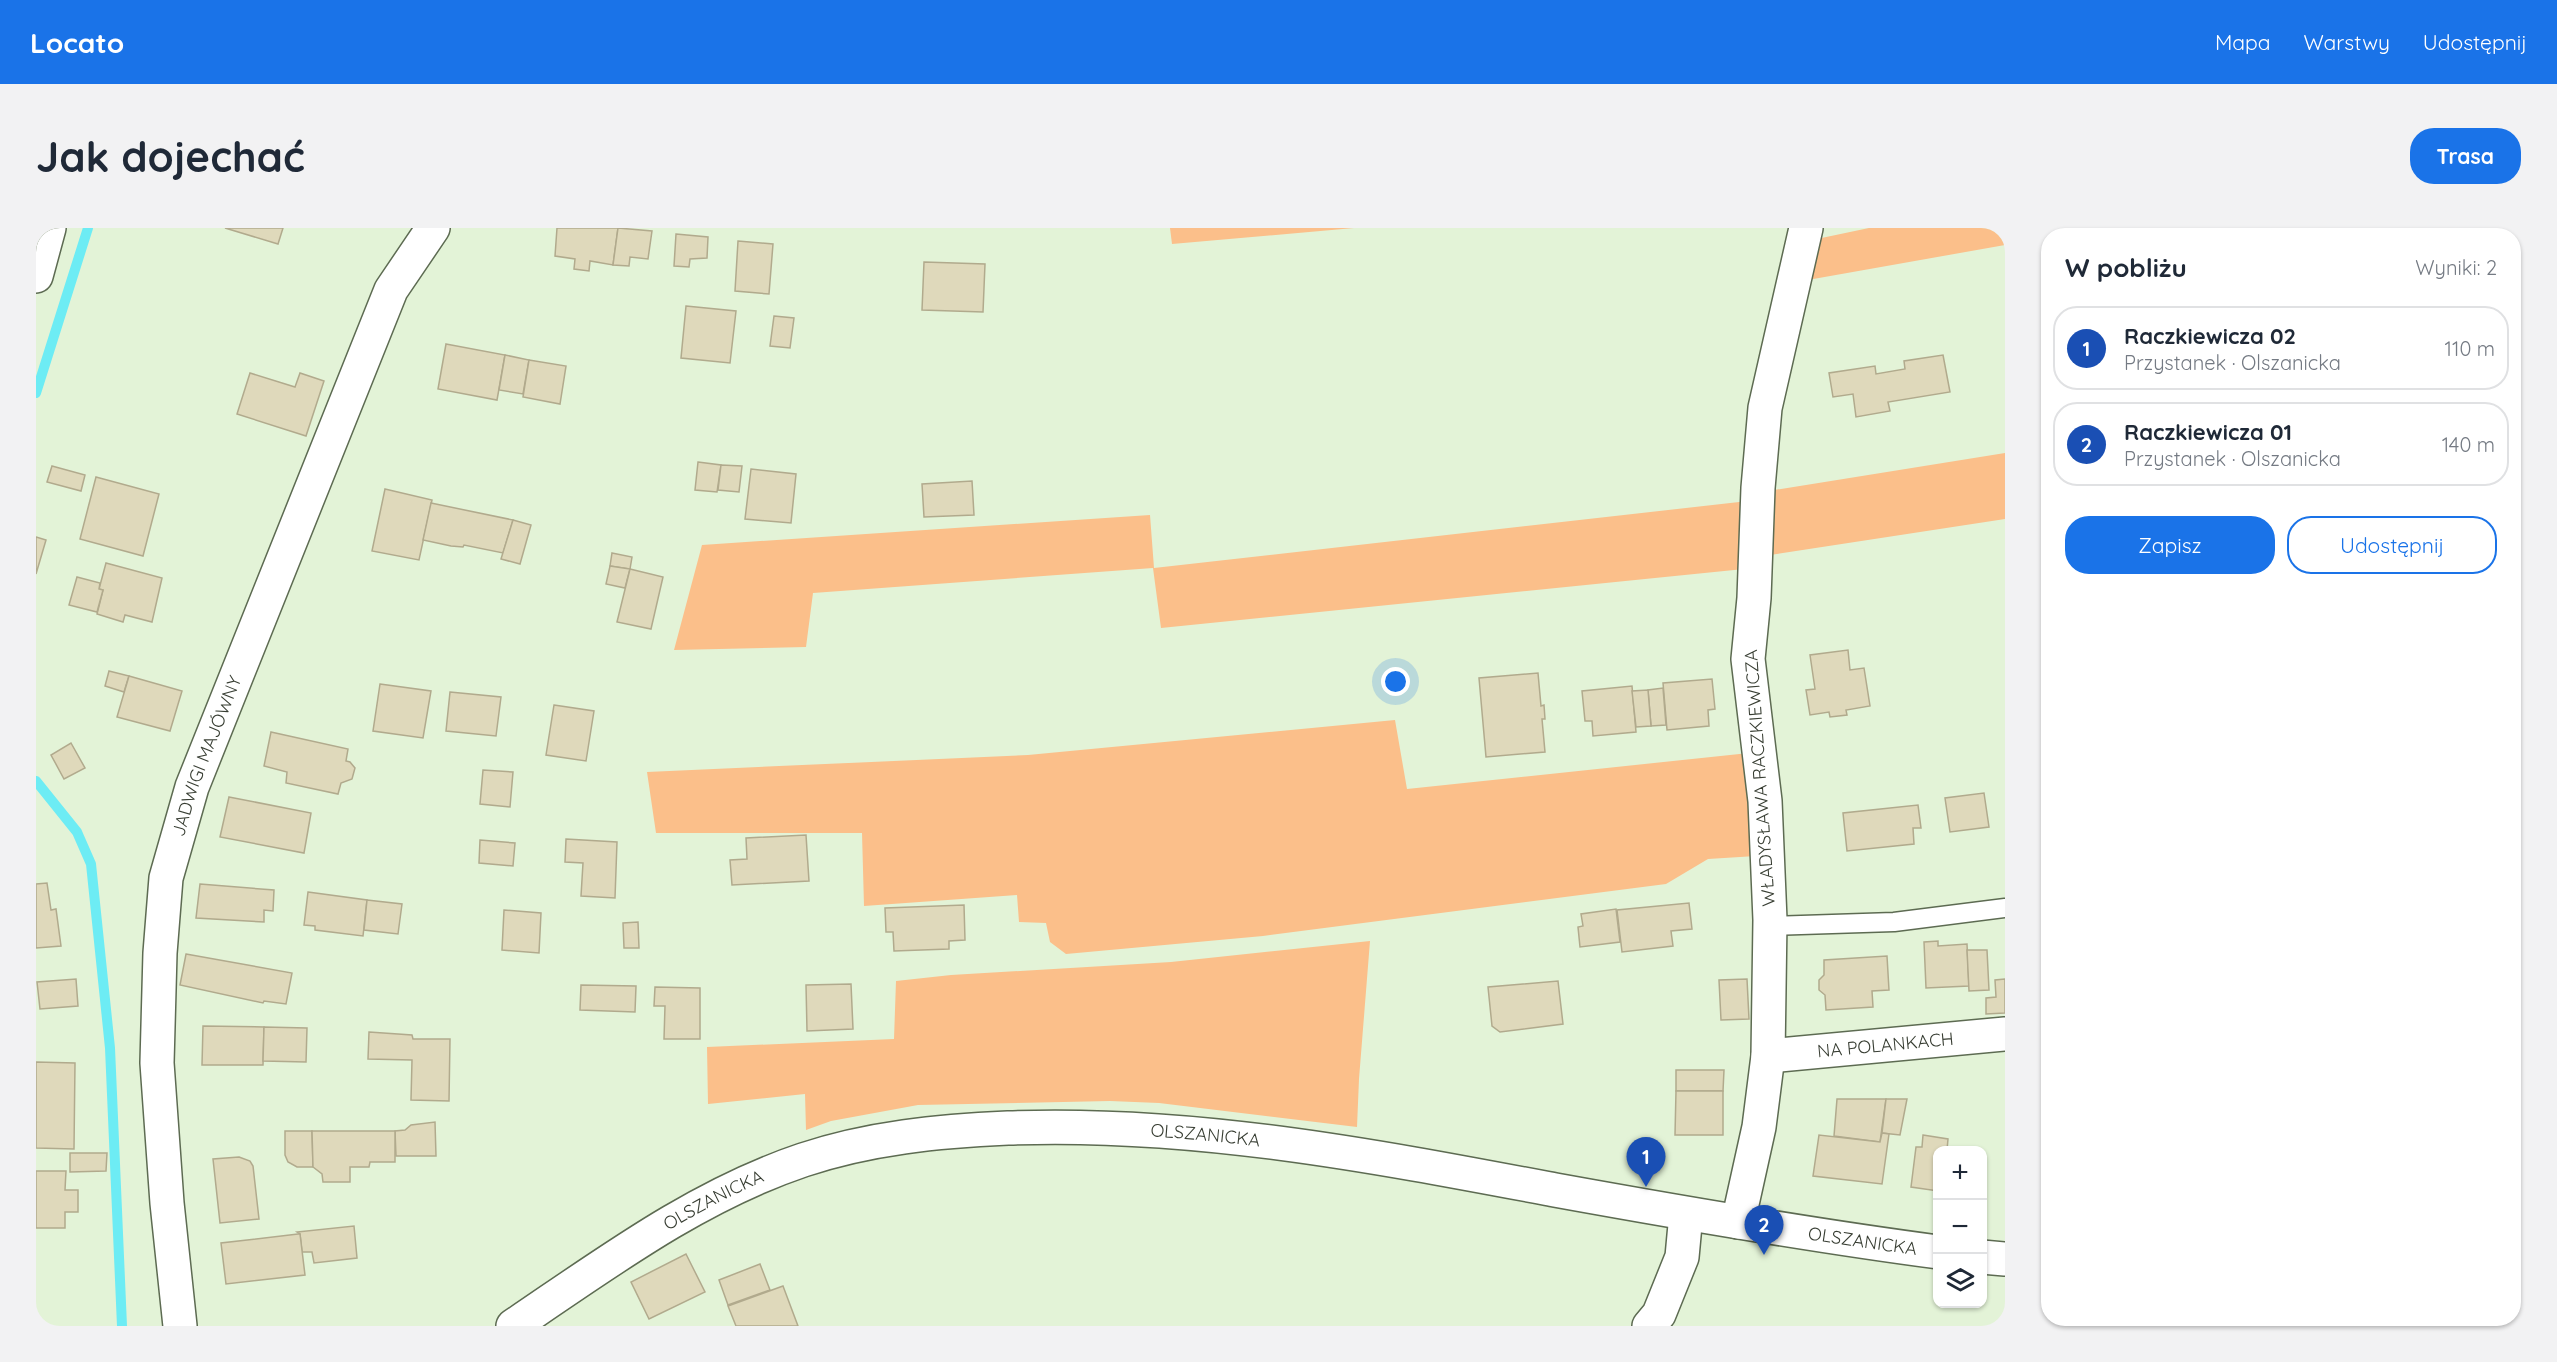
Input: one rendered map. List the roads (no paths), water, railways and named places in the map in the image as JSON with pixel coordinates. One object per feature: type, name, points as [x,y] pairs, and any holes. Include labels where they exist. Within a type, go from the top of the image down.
[{"type":"street","points":[[36,276],[49,228]]},
{"type":"street","name":"JADWIGI MAJÓWNY","points":[[180,1326],[166,1203],[157,1063],[160,953],[166,878],[192,787],[391,290],[433,228]]},
{"type":"street","name":"WŁADYSŁAWA RACZKIEWICZA","points":[[1738,1222],[1759,1127],[1768,1056],[1770,926],[1765,801],[1748,659],[1765,408],[1806,228]]},
{"type":"street","name":"NA POLANKACH","points":[[1768,1056],[2005,1034]]},
{"type":"street","name":"OLSZANICKA","points":[[513,1326],[634,1244],[749,1181],[804,1160],[878,1140],[958,1130],[1044,1127],[1131,1129],[1217,1136],[1410,1163],[1686,1214],[1933,1251]]},
{"type":"street","points":[[1649,1326],[1659,1314],[1682,1257],[1686,1214]]},
{"type":"street","points":[[1987,1257],[2005,1259]]},
{"type":"lane","points":[[1770,926],[1893,922],[2005,908]]},
{"type":"waterway","points":[[36,393],[88,228]]},
{"type":"waterway","points":[[36,781],[77,832],[91,864],[110,1048],[122,1326]]},
{"type":"place","name":"Raczkiewicza 02","points":[[1646,1187]]},
{"type":"place","name":"Raczkiewicza 01","points":[[1764,1255]]}]
